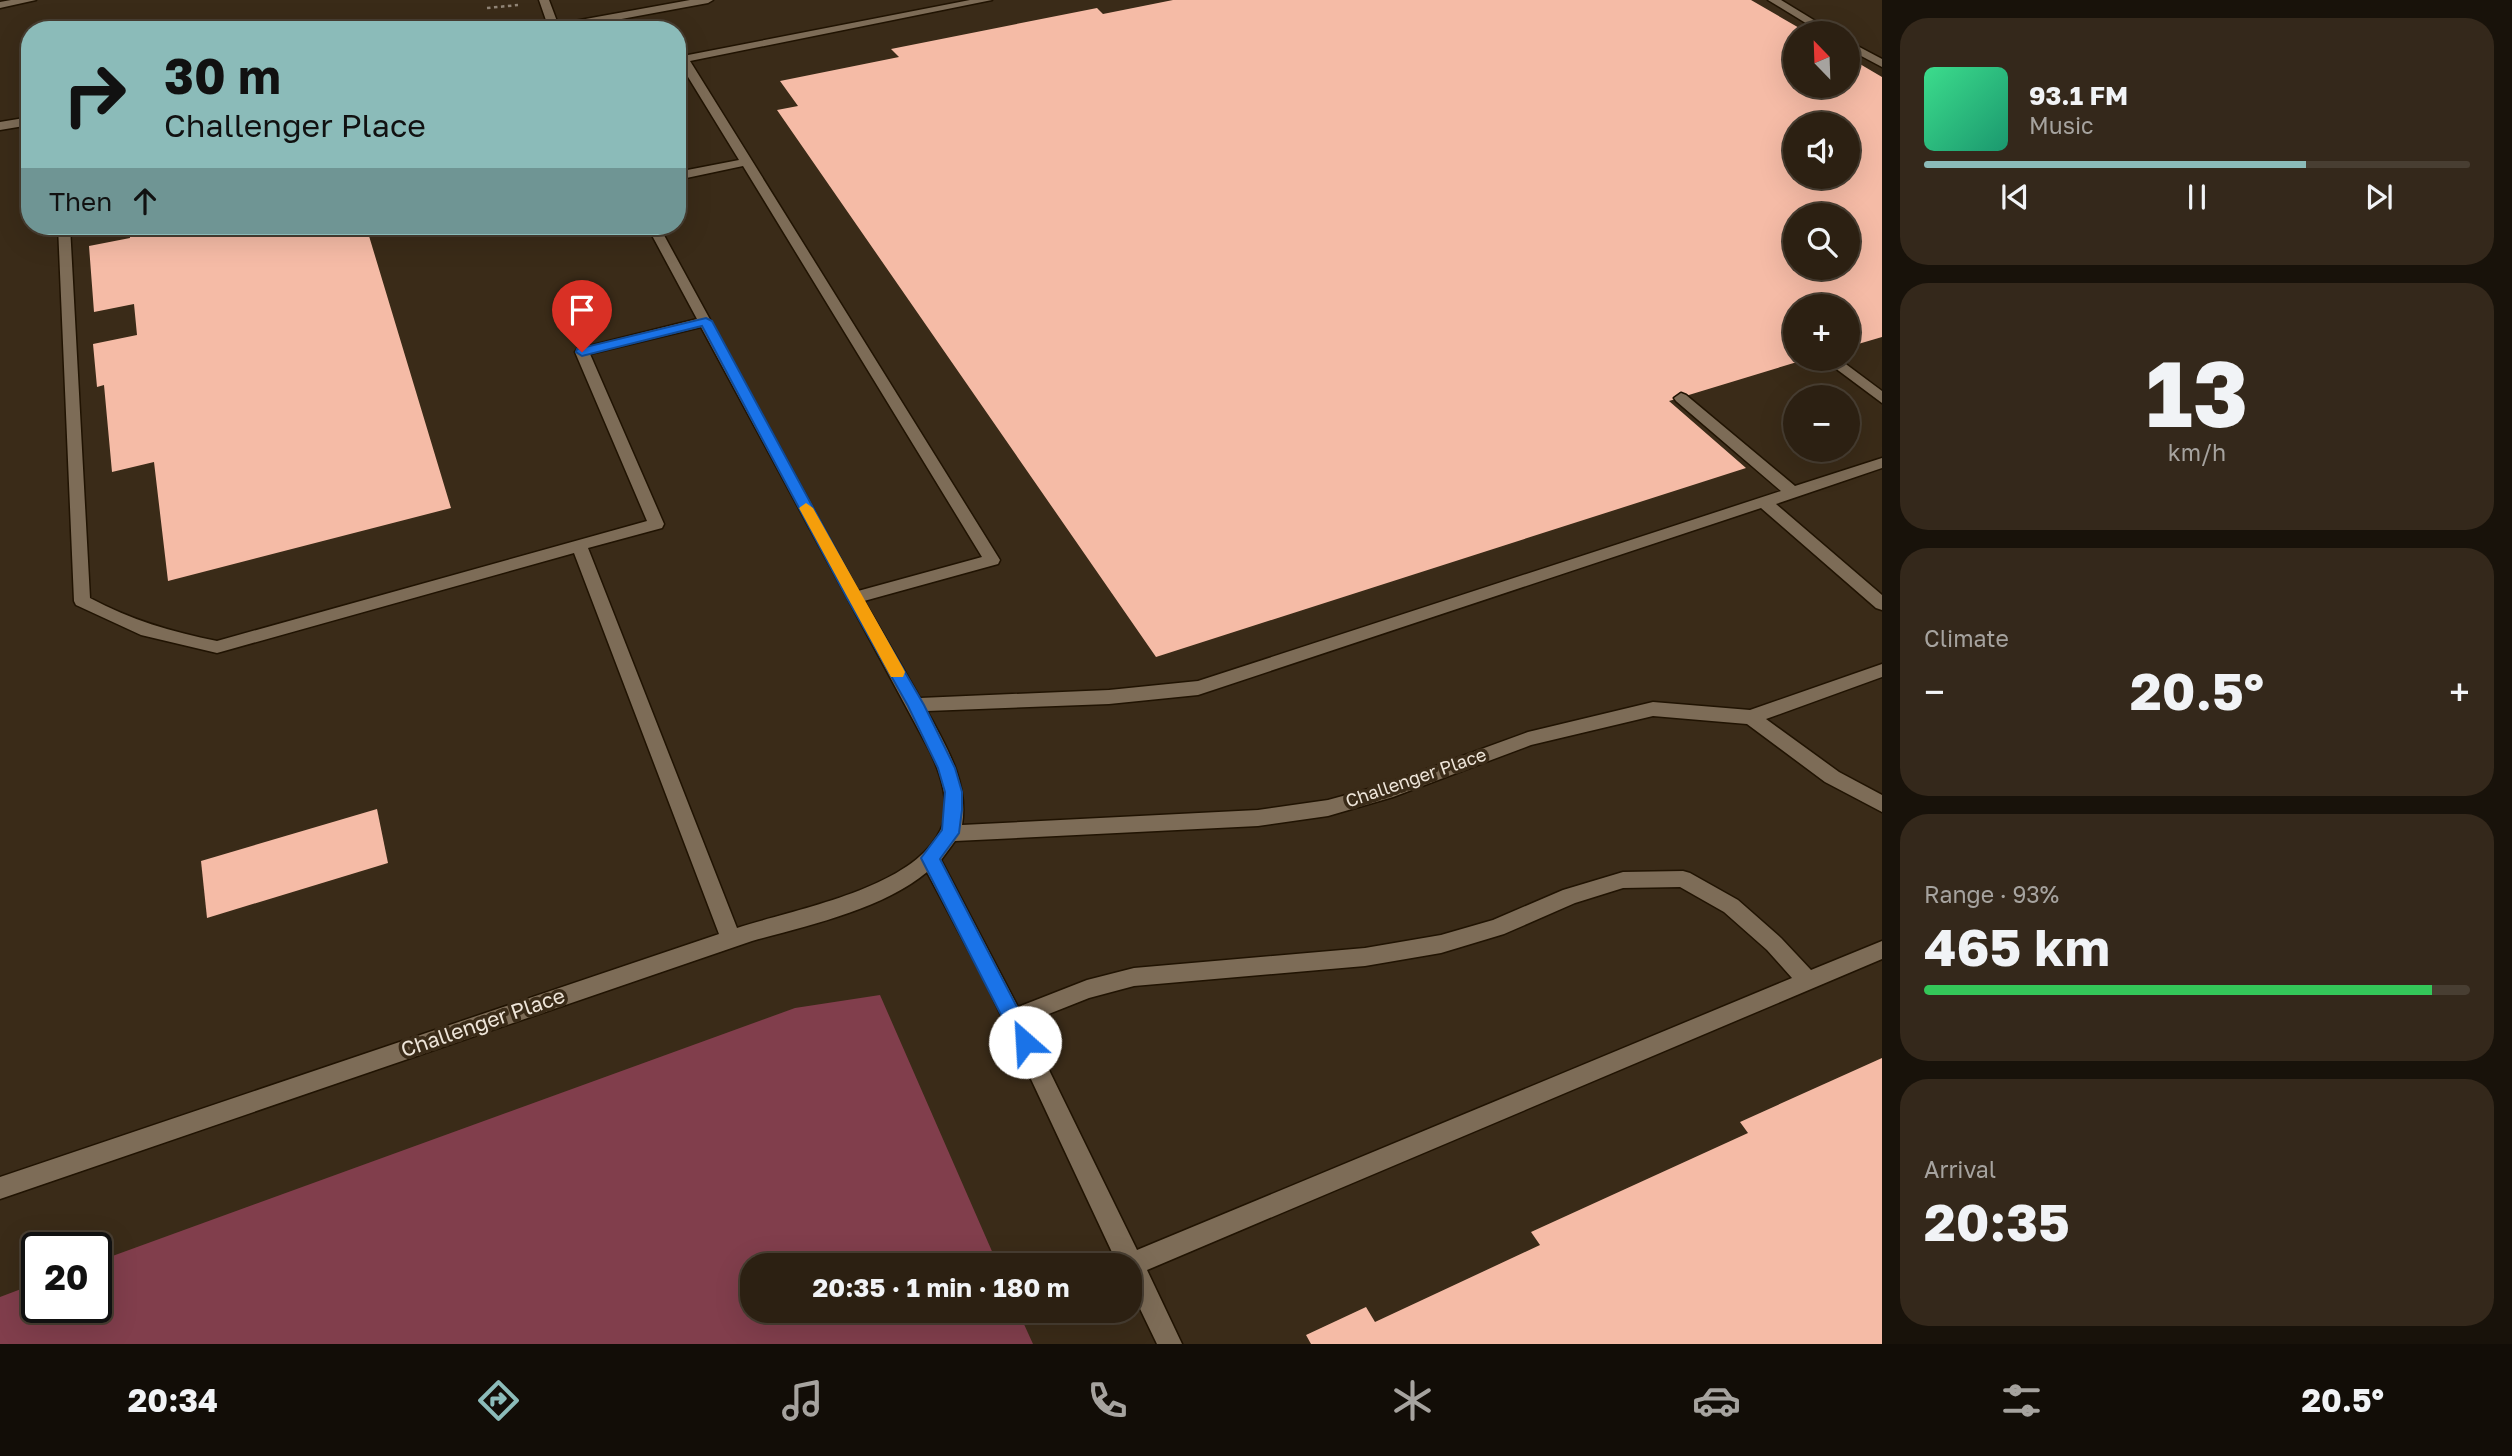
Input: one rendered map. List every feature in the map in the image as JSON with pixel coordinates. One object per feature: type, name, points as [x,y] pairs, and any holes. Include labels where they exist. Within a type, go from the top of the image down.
[{"type":"street","points":[[0,5],[31,0]]},
{"type":"street","points":[[544,0],[551,21]]},
{"type":"street","points":[[596,21],[708,0]]},
{"type":"street","points":[[686,58],[987,0]]},
{"type":"street","points":[[1773,0],[1809,21]]},
{"type":"street","points":[[1860,51],[1882,64]]},
{"type":"street","points":[[686,61],[992,560],[854,598]]},
{"type":"street","points":[[0,126],[21,122]]},
{"type":"street","points":[[686,174],[747,162]]},
{"type":"street","points":[[64,235],[82,601],[137,629],[170,639],[217,647],[656,524],[582,352],[706,321]]},
{"type":"street","points":[[658,235],[854,598],[916,705],[947,768],[954,810],[950,833]]},
{"type":"street","points":[[1846,371],[1882,398]]},
{"type":"street","points":[[1681,398],[1792,492]]},
{"type":"street","points":[[916,705],[1109,697],[1198,688],[1882,463]]},
{"type":"street","points":[[1764,502],[1882,604]]},
{"type":"street","points":[[579,545],[731,939]]},
{"type":"street","points":[[1751,717],[1882,670]]},
{"type":"street","name":"Challenger Place","points":[[0,1188],[731,939],[810,917],[864,897],[902,879],[930,858],[950,833],[1149,824],[1281,814],[1328,807],[1374,795],[1528,739],[1653,709],[1751,717]]},
{"type":"street","points":[[1751,717],[1832,777],[1882,804]]},
{"type":"street","points":[[930,858],[1013,1018],[1124,1253]]},
{"type":"street","points":[[1013,1018],[1087,989],[1134,977],[1364,957],[1441,944],[1497,928],[1570,896],[1623,880],[1683,879],[1731,906],[1774,944],[1808,981]]},
{"type":"street","points":[[1142,1260],[1882,950]]},
{"type":"street","points":[[1142,1289],[1170,1344]]},
{"type":"shaded area","points":[[880,995],[993,1253],[740,1253],[740,1323],[1023,1323],[1033,1344],[0,1344],[0,1297],[21,1289],[21,1323],[112,1323],[112,1256],[795,1008]]},
{"type":"building","points":[[1173,0],[1751,0],[1787,21],[1783,21],[1783,98],[1860,98],[1860,64],[1882,77],[1882,337],[1860,343],[1860,294],[1783,294],[1783,366],[1669,401],[1746,468],[1156,657],[777,110],[798,106],[780,81],[899,57],[891,49],[1097,8],[1103,14]]},
{"type":"building","points":[[130,235],[369,235],[451,508],[168,581],[154,462],[112,472],[104,385],[97,387],[93,344],[137,335],[134,304],[94,312],[89,246],[130,238]]},
{"type":"building","points":[[377,809],[388,863],[207,918],[201,861]]},
{"type":"building","points":[[1882,1058],[1882,1344],[1311,1344],[1306,1335],[1366,1307],[1375,1322],[1540,1245],[1531,1232],[1748,1133],[1740,1122]]},
{"type":"slow traffic","points":[[806,508],[897,672]]},
{"type":"route","points":[[582,352],[706,321],[854,598],[916,705],[947,768],[954,810],[950,833],[930,858],[1025,1042]]}]
